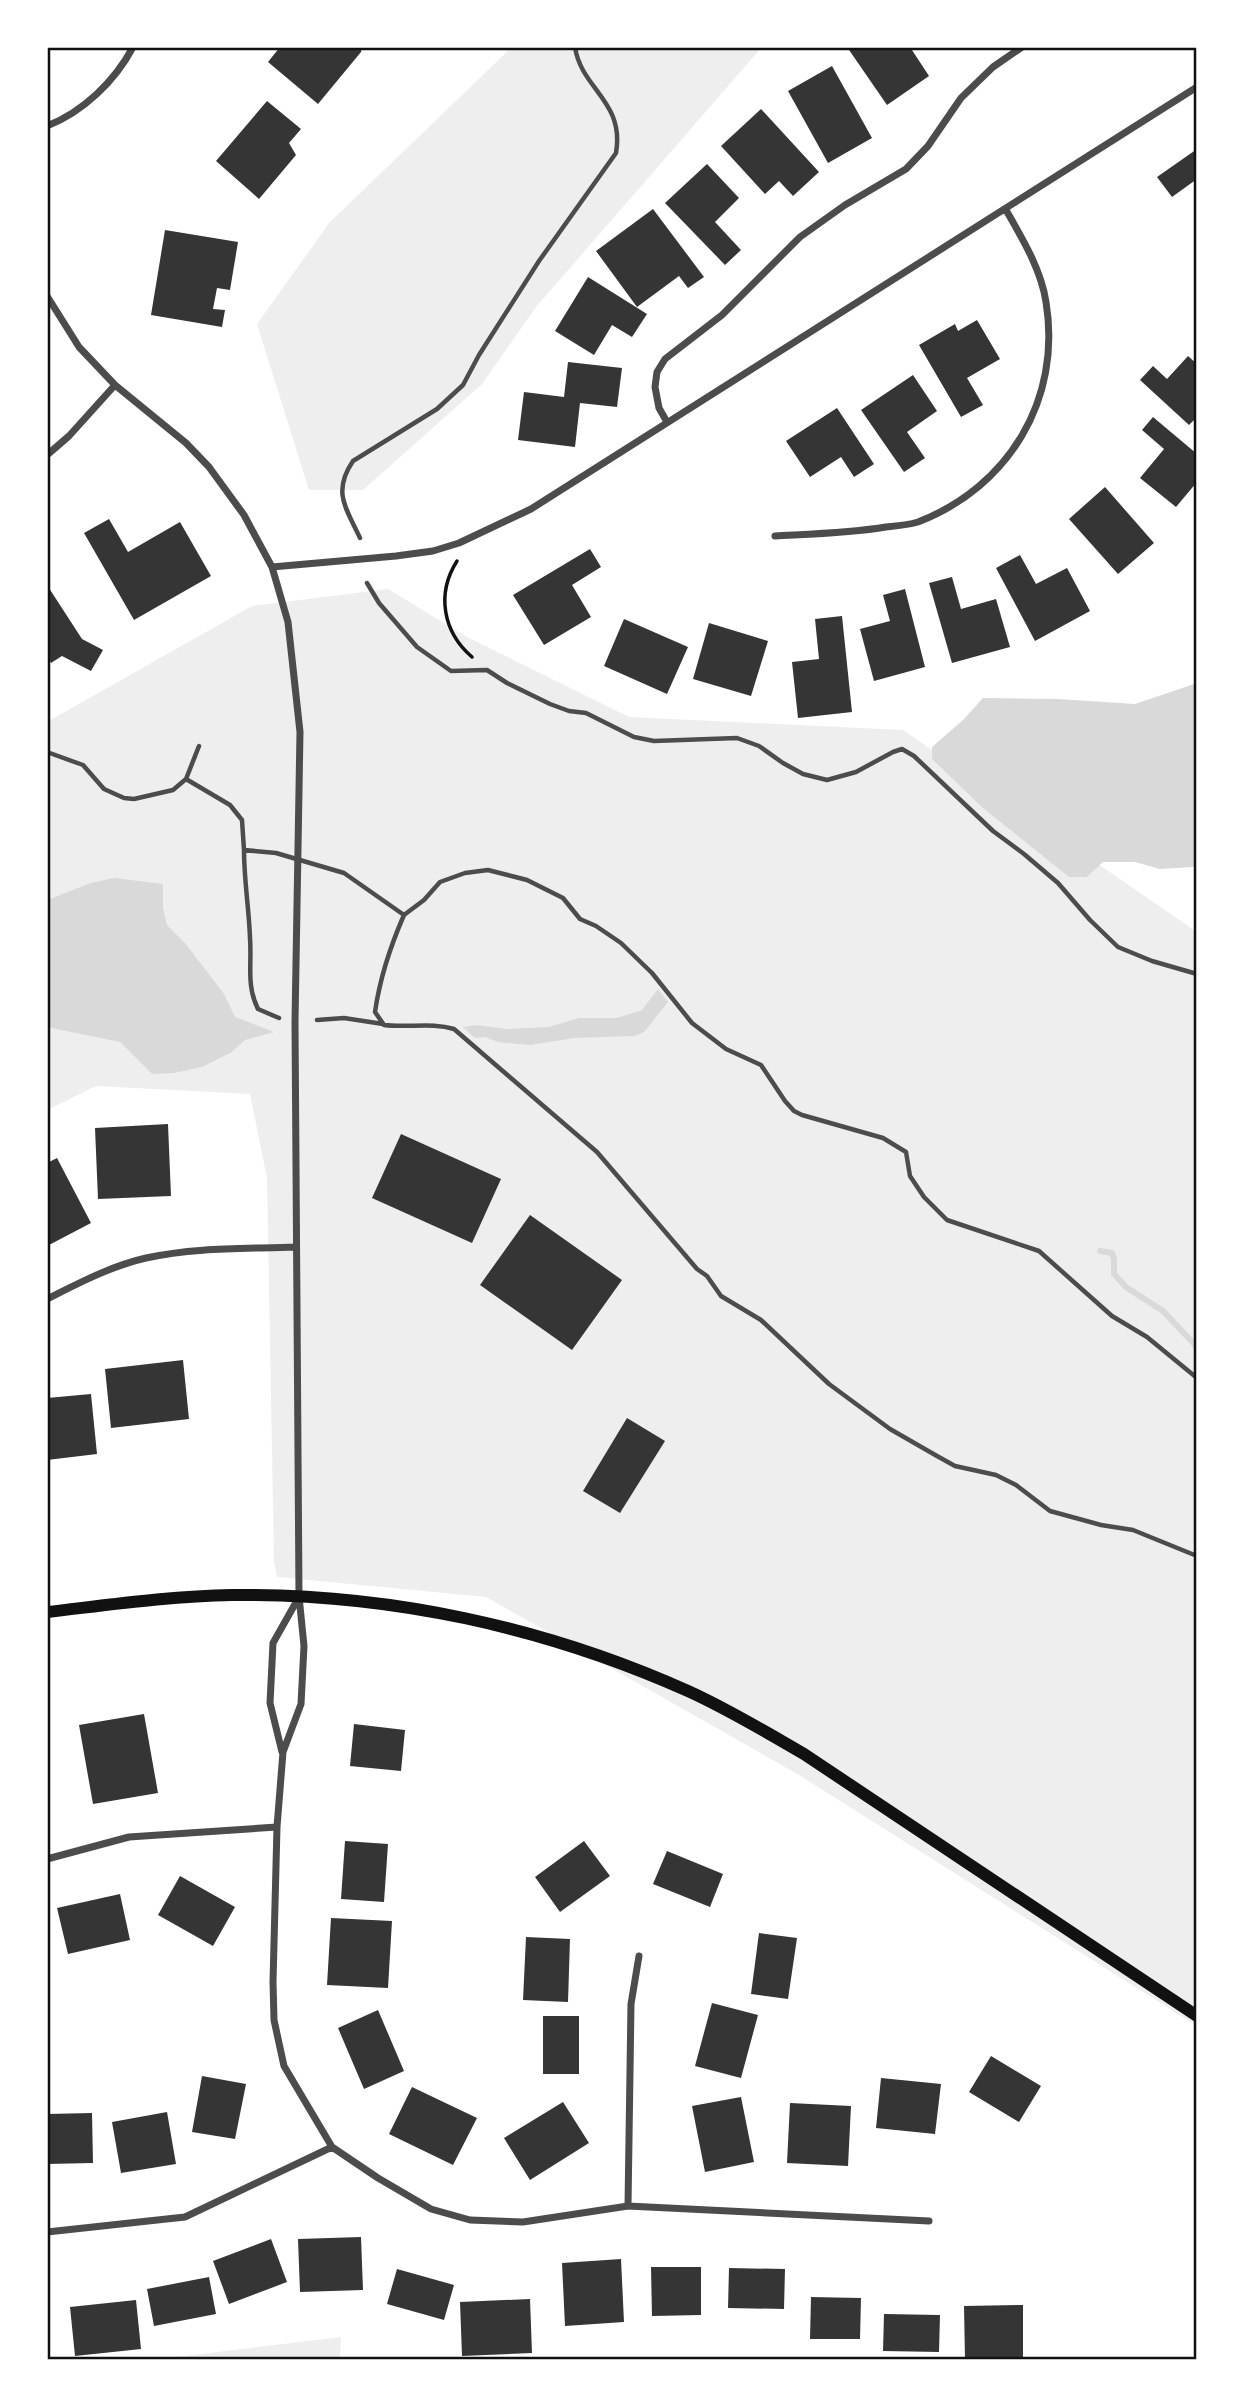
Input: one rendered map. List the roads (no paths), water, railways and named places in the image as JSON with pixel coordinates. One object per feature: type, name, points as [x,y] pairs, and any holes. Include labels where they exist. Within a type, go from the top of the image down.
[{"type":"main road","points":[[47,1612],[163,1599],[231,1595],[299,1596],[399,1606],[498,1625],[597,1654],[689,1692],[748,1721],[804,1754],[1197,2017]]},
{"type":"street","points":[[47,126],[77,110],[94,97],[133,47]]},
{"type":"street","points":[[667,422],[659,408],[655,387],[657,372],[665,359],[722,315],[800,237],[845,205],[906,169],[928,146],[961,98],[993,66],[1022,47]]},
{"type":"street","points":[[272,567],[433,551],[458,543],[531,509],[1197,87]]},
{"type":"street","points":[[775,536],[864,531],[916,523],[980,486],[1015,449],[1032,420],[1042,394],[1048,366],[1049,326],[1046,300],[1038,273],[1006,210]]},
{"type":"street","points":[[47,296],[79,347],[114,385],[186,443],[209,467],[244,514],[272,567],[288,622],[300,732],[295,1022],[299,1596],[304,1646],[301,1704],[283,1752],[277,1827],[274,2020],[284,2066],[332,2147],[431,2209],[470,2220],[523,2222],[628,2206],[929,2221]]},
{"type":"street","points":[[47,455],[69,436],[114,385]]},
{"type":"street","points":[[47,1299],[104,1271],[145,1258],[186,1251],[296,1247]]},
{"type":"street","points":[[283,1752],[270,1703],[273,1643],[299,1596]]},
{"type":"street","points":[[47,1859],[129,1837],[277,1827]]},
{"type":"street","points":[[628,2206],[631,2004],[639,1956]]},
{"type":"street","points":[[47,2232],[185,2217],[332,2147]]},
{"type":"lane","points":[[360,538],[341,498],[344,474],[353,461],[437,409],[463,385],[479,355],[540,261],[616,153],[617,122],[580,66],[575,47]]},
{"type":"lane","points":[[367,583],[379,603],[416,647],[451,671],[487,670],[550,704],[569,711],[586,713],[634,737],[654,741],[737,738],[759,746],[803,774],[827,780],[856,772],[902,749],[923,765],[993,831],[1058,883],[1118,947],[1152,961],[1197,974]]},
{"type":"lane","points":[[47,752],[83,765],[104,789],[124,798],[134,799],[173,790],[186,779],[199,746]]},
{"type":"lane","points":[[186,779],[230,805],[242,820],[244,878],[251,943],[248,975],[258,1009],[279,1018]]},
{"type":"lane","points":[[244,850],[276,853],[344,873],[404,915]]},
{"type":"lane","points":[[384,1025],[375,1012],[378,989],[389,950],[404,915],[424,900],[440,882],[465,873],[488,870],[527,880],[563,898],[580,919],[621,943],[652,974],[692,1023],[726,1049],[761,1065],[776,1090],[794,1111],[883,1138],[906,1152],[911,1175],[924,1198],[947,1220],[1039,1251],[1112,1315],[1147,1338],[1197,1378]]},
{"type":"lane","points":[[317,1020],[344,1018],[401,1027],[440,1024],[454,1029],[597,1152],[697,1269],[707,1276],[721,1296],[761,1320],[830,1384],[890,1429],[955,1466],[996,1475],[1016,1485],[1051,1511],[1101,1525],[1133,1530],[1197,1556]]},
{"type":"waterway","points":[[1100,1251],[1112,1253],[1114,1274],[1126,1287],[1163,1311],[1197,1347]]}]
